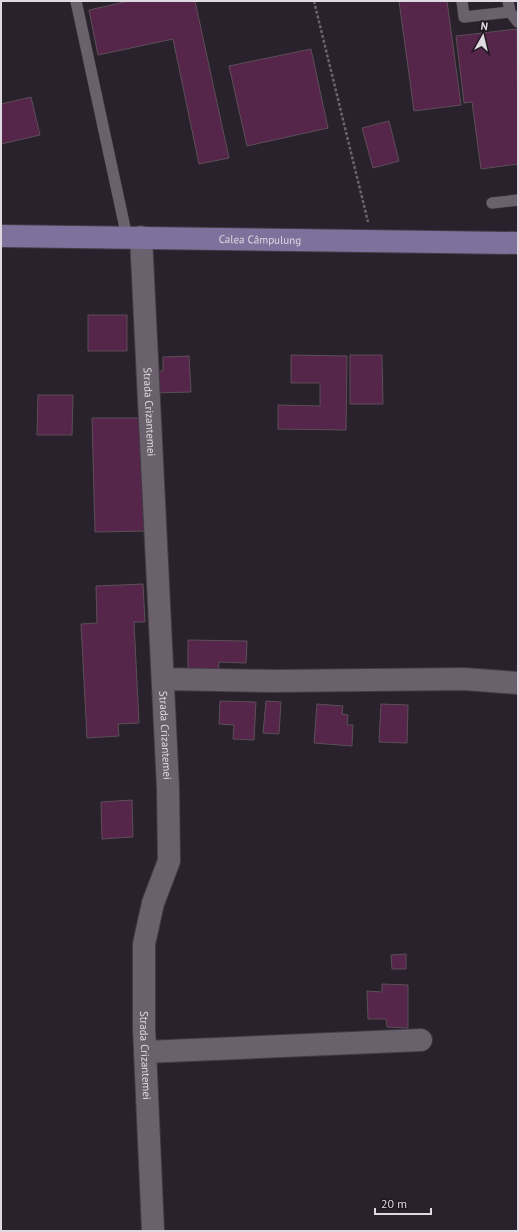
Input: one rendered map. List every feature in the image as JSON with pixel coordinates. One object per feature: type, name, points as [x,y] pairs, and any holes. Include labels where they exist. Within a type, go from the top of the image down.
[{"type":"main road","name":"Calea Câmpulung","points":[[1,236],[518,243]]},
{"type":"street","name":"Strada Crizantemei","points":[[134,237],[163,679],[168,788],[169,861],[153,903],[144,944],[145,1052],[153,1231]]},
{"type":"street","points":[[163,679],[275,681],[464,679],[518,683]]},
{"type":"street","points":[[145,1052],[421,1040]]},
{"type":"lane","points":[[76,1],[134,237]]},
{"type":"lane","points":[[462,1],[464,17],[509,7],[518,22]]},
{"type":"lane","points":[[492,203],[518,200]]},
{"type":"path","points":[[314,1],[373,241]]},
{"type":"building","points":[[129,1],[195,1],[229,158],[199,164],[173,39],[98,55],[89,10]]},
{"type":"building","points":[[399,1],[447,1],[461,105],[414,111]]},
{"type":"building","points":[[517,29],[518,164],[481,169],[472,102],[464,103],[456,36]]},
{"type":"building","points":[[311,49],[328,128],[247,146],[229,66]]},
{"type":"building","points":[[31,97],[40,135],[1,144],[1,104]]},
{"type":"building","points":[[389,121],[399,161],[373,168],[362,128]]},
{"type":"building","points":[[88,315],[127,315],[127,351],[88,351]]},
{"type":"building","points":[[291,355],[347,356],[346,430],[278,429],[278,405],[320,406],[320,383],[291,383]]},
{"type":"building","points":[[350,355],[382,355],[383,404],[350,404]]},
{"type":"building","points":[[189,356],[191,392],[155,393],[154,371],[163,371],[163,357]]},
{"type":"building","points":[[38,395],[73,395],[72,435],[37,435]]},
{"type":"building","points":[[92,418],[144,418],[145,531],[95,532]]},
{"type":"building","points":[[143,584],[145,622],[134,622],[139,723],[118,724],[119,736],[87,738],[81,624],[97,623],[96,586]]},
{"type":"building","points":[[188,640],[247,641],[246,663],[219,662],[218,673],[188,673]]},
{"type":"building","points":[[220,701],[256,702],[254,740],[233,739],[234,725],[219,724]]},
{"type":"building","points":[[266,701],[281,702],[279,734],[263,733]]},
{"type":"building","points":[[317,704],[343,706],[342,714],[348,715],[347,725],[353,725],[352,746],[314,743]]},
{"type":"building","points":[[381,704],[408,705],[407,743],[379,742]]},
{"type":"building","points":[[132,800],[133,837],[102,839],[101,802]]},
{"type":"building","points":[[406,954],[406,969],[392,969],[391,955]]},
{"type":"building","points":[[382,984],[408,985],[408,1028],[387,1027],[386,1019],[368,1019],[367,991],[382,992]]}]
